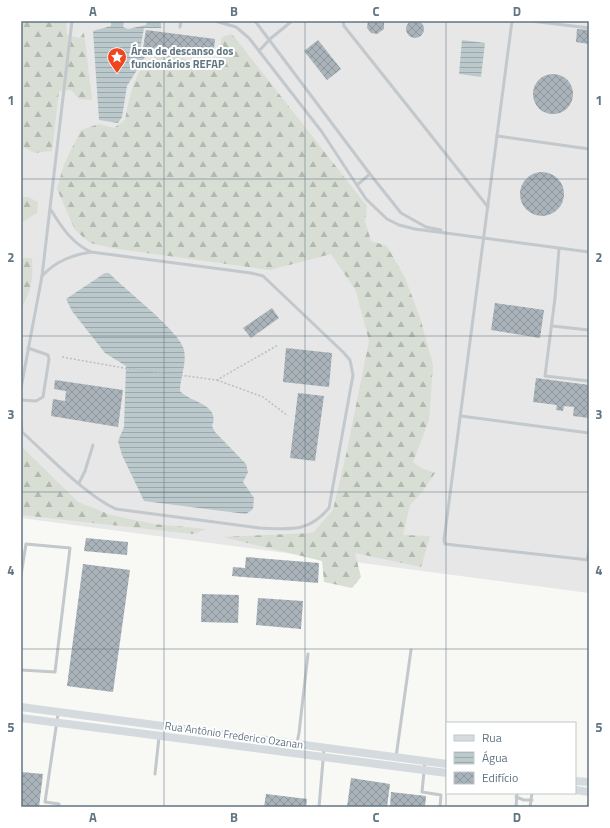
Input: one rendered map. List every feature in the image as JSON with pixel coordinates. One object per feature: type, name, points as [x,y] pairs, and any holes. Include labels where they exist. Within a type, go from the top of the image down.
[{"type":"main road","name":"Rua Antônio Frederico Ozanan","points":[[21,707],[446,764]]},
{"type":"main road","name":"Rua Antônio Frederico Ozanan","points":[[21,718],[57,721],[295,752],[446,774]]},
{"type":"main road","points":[[576,781],[589,782]]},
{"type":"main road","points":[[576,790],[589,792]]},
{"type":"lane","points":[[21,388],[42,276],[51,210],[72,21]]},
{"type":"lane","points":[[180,27],[181,21]]},
{"type":"lane","points":[[215,21],[236,27],[259,50],[322,132],[366,199],[387,219],[399,225],[462,236],[589,252]]},
{"type":"lane","points":[[255,21],[370,174],[402,213],[426,227],[462,236]]},
{"type":"lane","points":[[259,50],[292,21]]},
{"type":"lane","points":[[342,21],[344,26],[488,207]]},
{"type":"lane","points":[[512,21],[444,540],[445,544],[588,560],[589,550]]},
{"type":"lane","points":[[531,21],[589,28]]},
{"type":"lane","points":[[497,136],[589,150]]},
{"type":"lane","points":[[357,185],[370,174]]},
{"type":"lane","points":[[21,420],[22,432],[79,483],[108,505],[116,509],[260,528],[283,529],[309,526],[321,518],[329,508],[353,375],[350,360],[343,352],[263,276],[244,272],[91,252],[80,247],[64,231],[51,210]]},
{"type":"lane","points":[[559,249],[552,326],[545,376],[589,381]]},
{"type":"lane","points":[[42,276],[64,259],[91,252]]},
{"type":"lane","points":[[552,326],[589,330]]},
{"type":"lane","points":[[21,400],[36,401],[44,397],[49,359],[48,355],[28,348]]},
{"type":"lane","points":[[461,416],[589,433]]},
{"type":"lane","points":[[79,483],[85,471],[93,445]]},
{"type":"lane","points":[[21,574],[26,544],[70,548],[55,672],[21,670]]},
{"type":"lane","points":[[396,767],[396,757],[412,650]]},
{"type":"lane","points":[[295,752],[308,654]]},
{"type":"lane","points":[[58,712],[45,802],[59,804],[58,807]]},
{"type":"lane","points":[[155,774],[159,735]]},
{"type":"lane","points":[[319,807],[325,757],[324,747]]},
{"type":"lane","points":[[425,760],[422,792],[441,795],[440,807]]},
{"type":"lane","points":[[516,807],[517,794]]},
{"type":"lane","points":[[530,807],[532,794]]},
{"type":"lane","points":[[516,797],[524,800],[532,800]]},
{"type":"lane","points":[[588,807],[589,800]]},
{"type":"path","points":[[217,380],[278,345]]},
{"type":"path","points":[[62,357],[124,368],[217,380],[263,397],[288,416]]},
{"type":"shaded area","points":[[21,21],[589,21],[589,593],[21,518]]},
{"type":"green space","points":[[21,21],[66,21],[67,35],[80,38],[84,32],[92,100],[79,99],[71,90],[59,91],[52,151],[35,153],[21,146]]},
{"type":"green space","points":[[232,34],[367,206],[365,221],[371,241],[387,246],[405,278],[421,321],[433,365],[429,420],[413,462],[421,468],[435,473],[423,491],[410,505],[403,535],[430,536],[421,567],[355,553],[361,577],[352,588],[324,582],[322,561],[223,537],[313,533],[333,510],[369,341],[356,291],[331,254],[270,270],[118,249],[90,243],[75,230],[57,189],[64,164],[81,130],[99,124],[114,128],[125,120],[133,87],[143,66],[151,59],[160,55],[172,55],[208,68],[216,62],[222,37]]},
{"type":"green space","points":[[21,197],[28,197],[38,202],[37,213],[21,223]]},
{"type":"green space","points":[[21,258],[32,258],[32,279],[28,296],[21,309]]},
{"type":"green space","points":[[21,446],[78,502],[111,515],[154,524],[206,529],[193,534],[21,515]]},
{"type":"water","name":"Área de descanso dos funcionários REFAP","points":[[111,21],[124,21],[123,27],[128,29],[146,25],[147,21],[159,21],[161,23],[161,28],[144,28],[140,50],[148,52],[127,86],[122,117],[118,123],[99,120],[93,31],[111,26]]},
{"type":"water","points":[[462,40],[485,43],[481,77],[459,74]]},
{"type":"water","points":[[105,273],[109,273],[151,311],[181,342],[185,360],[180,391],[184,395],[208,408],[214,419],[212,426],[215,432],[246,464],[248,472],[243,482],[254,498],[253,509],[246,514],[144,501],[122,455],[118,441],[124,427],[126,366],[105,353],[72,311],[66,299]]},
{"type":"building","points":[[415,20],[421,23],[424,29],[421,35],[415,38],[409,35],[406,29],[409,23]]},
{"type":"building","points":[[368,21],[384,21],[384,29],[377,34],[371,33],[367,28]]},
{"type":"building","points":[[577,29],[589,30],[589,44],[576,42]]},
{"type":"building","points":[[146,30],[215,39],[213,57],[143,48]]},
{"type":"building","points":[[318,40],[341,69],[327,80],[304,51]]},
{"type":"building","points":[[557,74],[564,77],[570,83],[573,94],[572,102],[564,111],[557,114],[549,114],[542,111],[534,102],[533,90],[536,83],[545,75]]},
{"type":"building","points":[[538,172],[546,172],[551,173],[558,178],[563,185],[563,203],[558,210],[551,215],[538,216],[530,213],[523,206],[520,198],[520,190],[523,182],[530,175]]},
{"type":"building","points":[[495,303],[544,310],[540,338],[491,330]]},
{"type":"building","points":[[272,308],[279,318],[251,338],[243,328]]},
{"type":"building","points":[[286,348],[332,353],[329,387],[283,382]]},
{"type":"building","points":[[536,378],[589,385],[589,418],[573,416],[574,407],[564,406],[563,411],[556,410],[557,405],[533,402]]},
{"type":"building","points":[[55,380],[123,390],[118,427],[51,416],[53,399],[65,401],[66,391],[54,389]]},
{"type":"building","points":[[298,393],[324,396],[315,461],[290,458]]},
{"type":"building","points":[[86,538],[128,542],[127,555],[84,551]]},
{"type":"building","points":[[246,557],[319,563],[318,583],[232,576],[233,567],[245,568]]},
{"type":"building","points":[[83,564],[130,570],[113,692],[67,686]]},
{"type":"building","points":[[202,594],[239,595],[238,623],[201,622]]},
{"type":"building","points":[[258,598],[303,601],[301,629],[256,625]]},
{"type":"building","points":[[21,772],[43,774],[39,807],[21,807]]},
{"type":"building","points":[[351,778],[390,784],[387,807],[347,807]]},
{"type":"building","points":[[391,792],[426,796],[425,807],[390,807]]},
{"type":"building","points":[[266,794],[307,799],[306,807],[264,807]]},
{"type":"place","name":"Área de descanso dos funcionários REFAP","points":[[117,74]]}]
